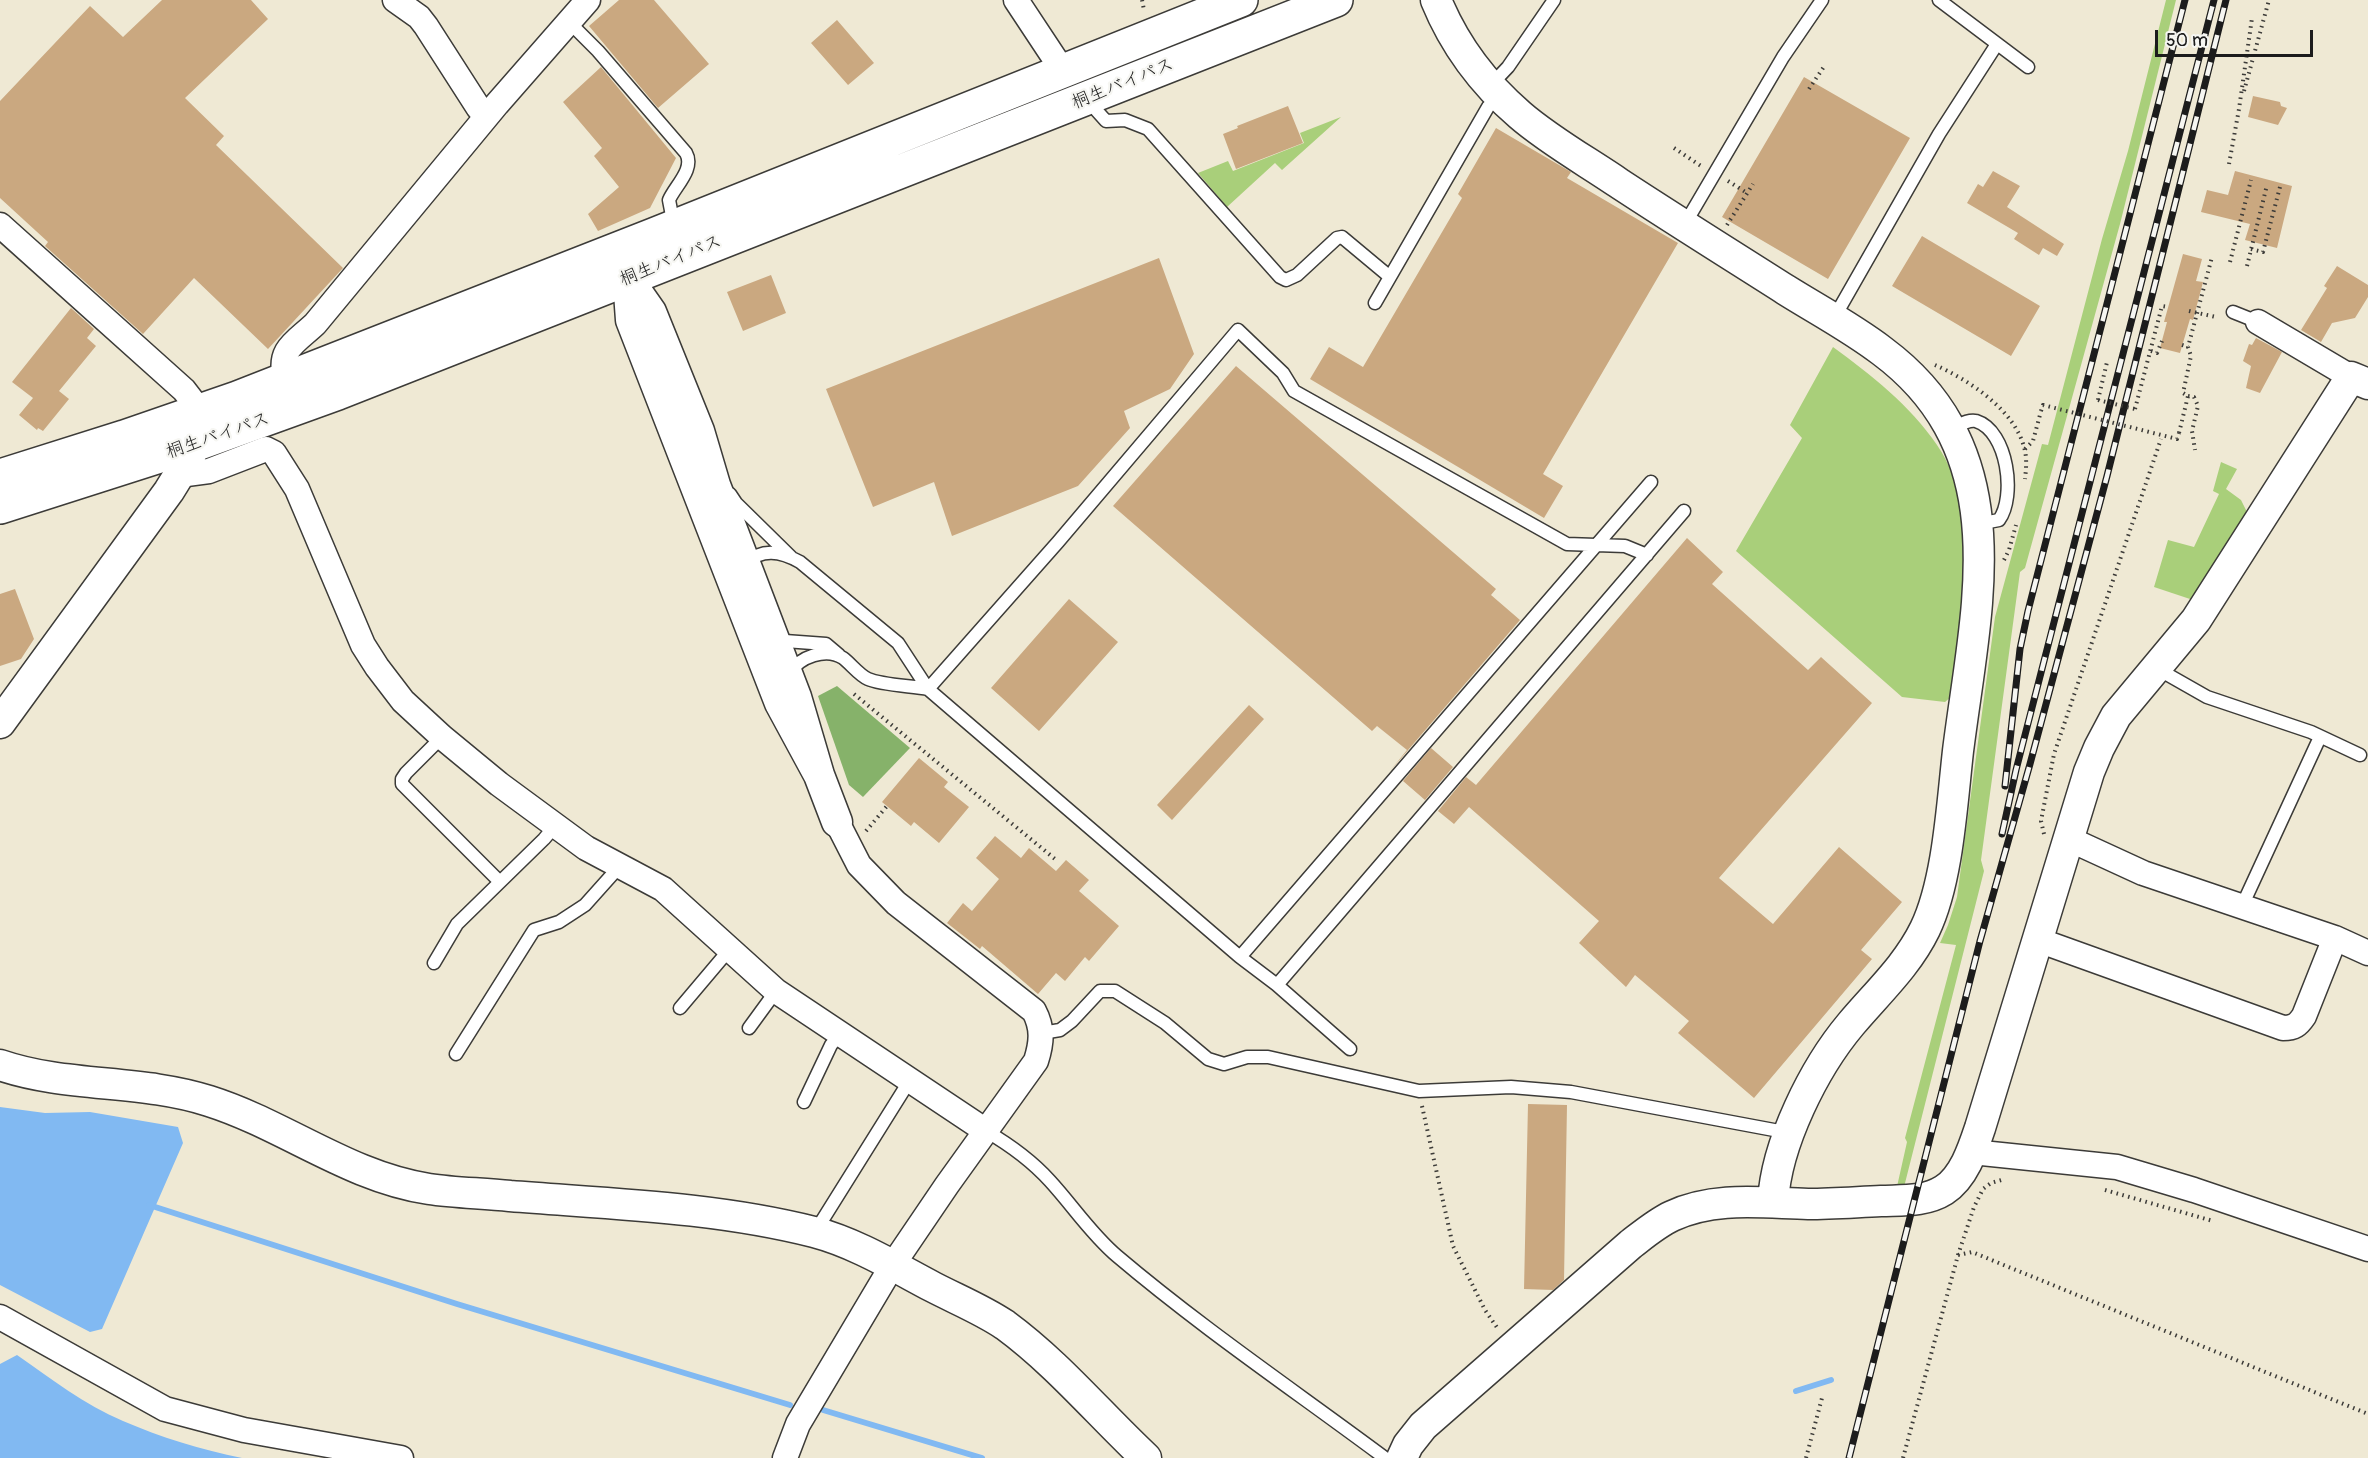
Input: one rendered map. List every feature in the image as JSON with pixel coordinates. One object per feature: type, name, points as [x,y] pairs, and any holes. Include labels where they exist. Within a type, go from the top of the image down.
[{"type":"highway","name":"桐生バイパス","points":[[0,507],[194,445],[339,393],[622,264],[674,226],[1240,0]]},
{"type":"highway","name":"桐生バイパス","points":[[0,476],[197,412],[285,378],[622,264],[1092,97],[1336,0]]},
{"type":"street","points":[[395,0],[426,26],[486,117]]},
{"type":"street","points":[[285,378],[282,364],[284,355],[345,289],[486,117],[588,0]]},
{"type":"street","points":[[1016,0],[1063,71]]},
{"type":"street","points":[[1436,0],[1445,22],[1467,57],[1521,116],[1685,227],[1883,351],[1900,366],[1931,398],[1950,429],[1972,483],[1978,524],[1980,565],[1976,612],[1952,802],[1935,902],[1920,938],[1902,966],[1833,1047],[1815,1075],[1790,1133],[1774,1183],[1773,1202]]},
{"type":"street","points":[[0,225],[184,390],[194,403],[197,412],[194,445],[179,475],[0,723]]},
{"type":"street","points":[[622,264],[651,312],[699,431],[739,572]]},
{"type":"street","points":[[622,264],[632,320],[739,572],[762,634],[780,703],[819,775]]},
{"type":"street","points":[[1402,1458],[1408,1445],[1423,1426],[1631,1244],[1660,1222],[1684,1211],[1712,1204],[1773,1202],[1809,1204],[1927,1197],[1951,1185],[1972,1152],[2090,772],[2106,731],[2127,700],[2196,620],[2360,381],[2258,322]]},
{"type":"street","points":[[179,475],[209,471],[266,449],[274,453],[297,489],[363,645],[376,667],[403,701],[442,737],[555,826],[586,848],[663,889],[776,991],[986,1131]]},
{"type":"street","points":[[762,634],[788,677],[819,775],[837,822],[859,866],[896,903],[1034,1011],[1040,1022],[1042,1033],[1036,1060],[892,1266],[798,1424],[784,1458]]},
{"type":"street","points":[[2069,839],[2143,873],[2335,938],[2368,953]]},
{"type":"street","points":[[2038,940],[2283,1028],[2292,1028],[2300,1024],[2304,1016],[2335,938]]},
{"type":"street","points":[[0,1065],[30,1073],[173,1091],[209,1101],[382,1178],[429,1189],[703,1212],[815,1232],[856,1247],[1004,1324],[1058,1370],[1146,1458]]},
{"type":"street","points":[[1972,1152],[2117,1167],[2368,1249]]},
{"type":"street","points":[[0,1317],[165,1409],[244,1430],[401,1458]]},
{"type":"lane","points":[[1376,303],[1488,107],[1508,67],[1554,0]]},
{"type":"lane","points":[[1685,227],[1783,57],[1822,0]]},
{"type":"lane","points":[[1939,0],[2028,67]]},
{"type":"lane","points":[[568,21],[672,134],[689,159],[688,166],[669,200],[674,226]]},
{"type":"lane","points":[[1833,319],[1939,134],[1997,44]]},
{"type":"lane","points":[[1092,97],[1097,111],[1106,121],[1125,120],[1148,129],[1280,277],[1286,280],[1297,275],[1337,238],[1342,237],[1389,277]]},
{"type":"lane","points":[[2233,312],[2258,322]]},
{"type":"lane","points":[[928,689],[1058,542],[1238,330],[1283,373],[1294,391],[1567,544],[1625,546],[1647,555]]},
{"type":"lane","points":[[699,431],[736,503],[791,557],[898,643],[928,689],[1350,1049]]},
{"type":"lane","points":[[1240,957],[1652,482]]},
{"type":"lane","points":[[1277,985],[1684,511]]},
{"type":"lane","points":[[739,572],[756,555],[768,553],[791,557]]},
{"type":"lane","points":[[762,634],[785,641],[826,644],[867,679],[928,689]]},
{"type":"lane","points":[[788,677],[794,666],[802,660],[821,654],[840,656]]},
{"type":"lane","points":[[2155,668],[2207,697],[2320,737],[2360,755]]},
{"type":"lane","points":[[442,737],[406,772],[402,784],[500,882]]},
{"type":"lane","points":[[2242,906],[2320,737]]},
{"type":"lane","points":[[434,963],[457,924],[555,826]]},
{"type":"lane","points":[[456,1054],[534,930],[559,922],[585,904],[619,867]]},
{"type":"lane","points":[[680,1008],[729,950]]},
{"type":"lane","points":[[749,1028],[776,991]]},
{"type":"lane","points":[[1042,1033],[1060,1030],[1072,1021],[1100,991],[1116,991],[1165,1023],[1208,1059],[1224,1064],[1247,1057],[1268,1057],[1419,1091],[1511,1087],[1571,1092],[1790,1133]]},
{"type":"lane","points":[[804,1102],[831,1044],[840,1034]]},
{"type":"lane","points":[[815,1232],[910,1080]]},
{"type":"lane","points":[[986,1131],[1024,1156],[1037,1168],[1089,1228],[1116,1255],[1251,1362],[1385,1458]]},
{"type":"path","points":[[2239,109],[2269,0]]},
{"type":"path","points":[[2229,164],[2252,18]]},
{"type":"path","points":[[1809,90],[1825,65]]},
{"type":"path","points":[[1674,148],[1705,169]]},
{"type":"path","points":[[1725,180],[1747,193]]},
{"type":"path","points":[[2230,262],[2251,180]]},
{"type":"path","points":[[1726,227],[1753,184]]},
{"type":"path","points":[[2247,266],[2267,185]]},
{"type":"path","points":[[2251,249],[2263,252],[2280,187]]},
{"type":"path","points":[[2195,450],[2192,431],[2198,406],[2194,397],[2183,393],[2191,356],[2188,347],[2212,257]]},
{"type":"path","points":[[2107,363],[2098,400],[2135,409],[2162,306],[2168,307]]},
{"type":"path","points":[[2189,311],[2216,317]]},
{"type":"path","points":[[2151,351],[2157,353],[2162,341]]},
{"type":"path","points":[[2182,345],[2188,347]]},
{"type":"path","points":[[2025,449],[2033,441],[2043,405],[2177,439],[2188,396]]},
{"type":"path","points":[[2069,839],[2051,841],[2042,830],[2054,754],[2161,439]]},
{"type":"path","points":[[854,694],[1055,859]]},
{"type":"path","points":[[865,832],[887,806]]},
{"type":"path","points":[[1419,1091],[1453,1246],[1485,1310],[1512,1349]]},
{"type":"path","points":[[1904,1458],[1958,1256],[1974,1207],[1983,1189],[2002,1179],[2008,1180]]},
{"type":"path","points":[[2096,1188],[2176,1212]]},
{"type":"path","points":[[1958,1256],[1972,1252],[2368,1414]]},
{"type":"path","points":[[1806,1458],[1822,1398]]},
{"type":"green space","points":[[2166,0],[2176,0],[2120,224],[2025,568],[2020,572],[1981,860],[1984,871],[1903,1191],[1896,1191],[1907,1142],[1905,1138],[1956,945],[1940,943],[1957,897],[1995,617],[2042,444],[2048,445],[2102,239],[2128,151]]},
{"type":"green space","points":[[1341,117],[1282,170],[1275,163],[1227,207],[1198,173],[1228,161],[1233,171],[1304,143],[1300,133]]},
{"type":"green space","points":[[1833,347],[1875,380],[1915,417],[1937,445],[1952,472],[1965,534],[1966,567],[1952,696],[1945,702],[1902,697],[1736,551],[1802,438],[1790,425]]},
{"type":"green space","points":[[2221,462],[2237,469],[2226,489],[2241,500],[2247,512],[2196,601],[2154,587],[2168,540],[2194,547],[2219,494],[2213,491]]},
{"type":"green space","points":[[837,686],[910,748],[863,797],[849,785],[818,696]]},
{"type":"water","points":[[0,1107],[45,1113],[90,1112],[178,1127],[183,1143],[102,1329],[90,1332],[0,1285]]},
{"type":"water","points":[[17,1355],[81,1399],[109,1415],[181,1442],[242,1458],[0,1458],[0,1364]]},
{"type":"building","points":[[162,0],[251,0],[268,19],[185,98],[224,136],[216,145],[343,268],[268,349],[194,278],[143,334],[45,246],[48,242],[0,198],[0,101],[90,6],[123,37]]},
{"type":"building","points":[[619,0],[654,0],[709,64],[658,108],[589,26]]},
{"type":"building","points":[[837,20],[874,63],[848,85],[811,43]]},
{"type":"building","points":[[601,67],[676,158],[650,208],[598,231],[588,214],[619,187],[594,156],[602,148],[563,102]]},
{"type":"building","points":[[1804,77],[1910,138],[1828,279],[1722,217]]},
{"type":"building","points":[[2253,96],[2280,102],[2281,106],[2287,108],[2278,125],[2248,117]]},
{"type":"building","points":[[1288,106],[1303,143],[1236,169],[1223,134],[1238,128],[1237,126]]},
{"type":"building","points":[[1496,128],[1571,172],[1567,178],[1678,243],[1543,474],[1563,486],[1544,518],[1310,379],[1329,347],[1363,367],[1462,198],[1458,194]]},
{"type":"building","points":[[1993,171],[2020,186],[2007,207],[2064,244],[2057,256],[2043,248],[2039,255],[2014,239],[2018,233],[1967,203],[1978,184],[1983,187]]},
{"type":"building","points":[[2235,171],[2292,186],[2277,248],[2245,240],[2250,224],[2201,212],[2207,190],[2228,195]]},
{"type":"building","points":[[1922,236],[2040,306],[2011,356],[1892,286]]},
{"type":"building","points":[[2183,254],[2202,259],[2196,281],[2203,282],[2193,320],[2190,319],[2180,353],[2160,348],[2167,322],[2164,322]]},
{"type":"building","points":[[1159,258],[1194,354],[1170,389],[1124,411],[1130,428],[1078,486],[952,536],[934,482],[873,507],[826,389]]},
{"type":"building","points":[[2337,266],[2368,285],[2368,297],[2355,318],[2332,323],[2321,342],[2301,330],[2327,288],[2324,286]]},
{"type":"building","points":[[771,275],[786,313],[743,331],[727,292]]},
{"type":"building","points":[[71,308],[94,329],[87,338],[96,346],[59,391],[69,399],[43,431],[38,428],[37,430],[19,415],[33,398],[12,382]]},
{"type":"building","points":[[2256,338],[2282,352],[2260,393],[2246,388],[2251,366],[2243,361],[2249,344],[2252,345]]},
{"type":"building","points":[[1236,366],[1496,589],[1491,595],[1520,620],[1390,771],[1407,750],[1377,726],[1372,731],[1113,506]]},
{"type":"building","points":[[1687,538],[1723,572],[1712,584],[1808,670],[1821,657],[1872,703],[1719,878],[1773,924],[1839,847],[1902,902],[1861,950],[1872,959],[1754,1098],[1678,1033],[1689,1021],[1635,975],[1626,987],[1579,943],[1599,921],[1469,807],[1454,824],[1438,811],[1466,777],[1476,785]]},
{"type":"building","points":[[15,589],[34,639],[21,659],[0,666],[0,594]]},
{"type":"building","points":[[1069,599],[1118,642],[1039,731],[991,688]]},
{"type":"building","points":[[1249,705],[1264,719],[1172,820],[1157,805]]},
{"type":"building","points":[[1431,748],[1453,767],[1425,800],[1403,781]]},
{"type":"building","points":[[919,758],[948,782],[944,787],[969,807],[939,843],[914,822],[911,826],[882,802]]},
{"type":"building","points":[[995,836],[1021,858],[1029,848],[1056,871],[1066,860],[1089,880],[1079,891],[1119,926],[1089,961],[1085,957],[1065,981],[1056,973],[1038,994],[982,946],[980,949],[947,923],[963,903],[972,911],[999,879],[976,858]]},
{"type":"building","points":[[1528,1104],[1567,1105],[1564,1280],[1553,1290],[1524,1289]]},
{"type":"waterway","points":[[149,1205],[457,1304],[790,1405]]},
{"type":"waterway","points":[[1796,1391],[1831,1380]]},
{"type":"waterway","points":[[823,1410],[982,1458]]},
{"type":"railway","points":[[2005,786],[2020,649],[2028,611],[2185,0]]},
{"type":"railway","points":[[2002,834],[2016,770],[2214,0]]},
{"type":"railway","points":[[1849,1458],[1980,941],[2107,476],[2226,0]]}]
